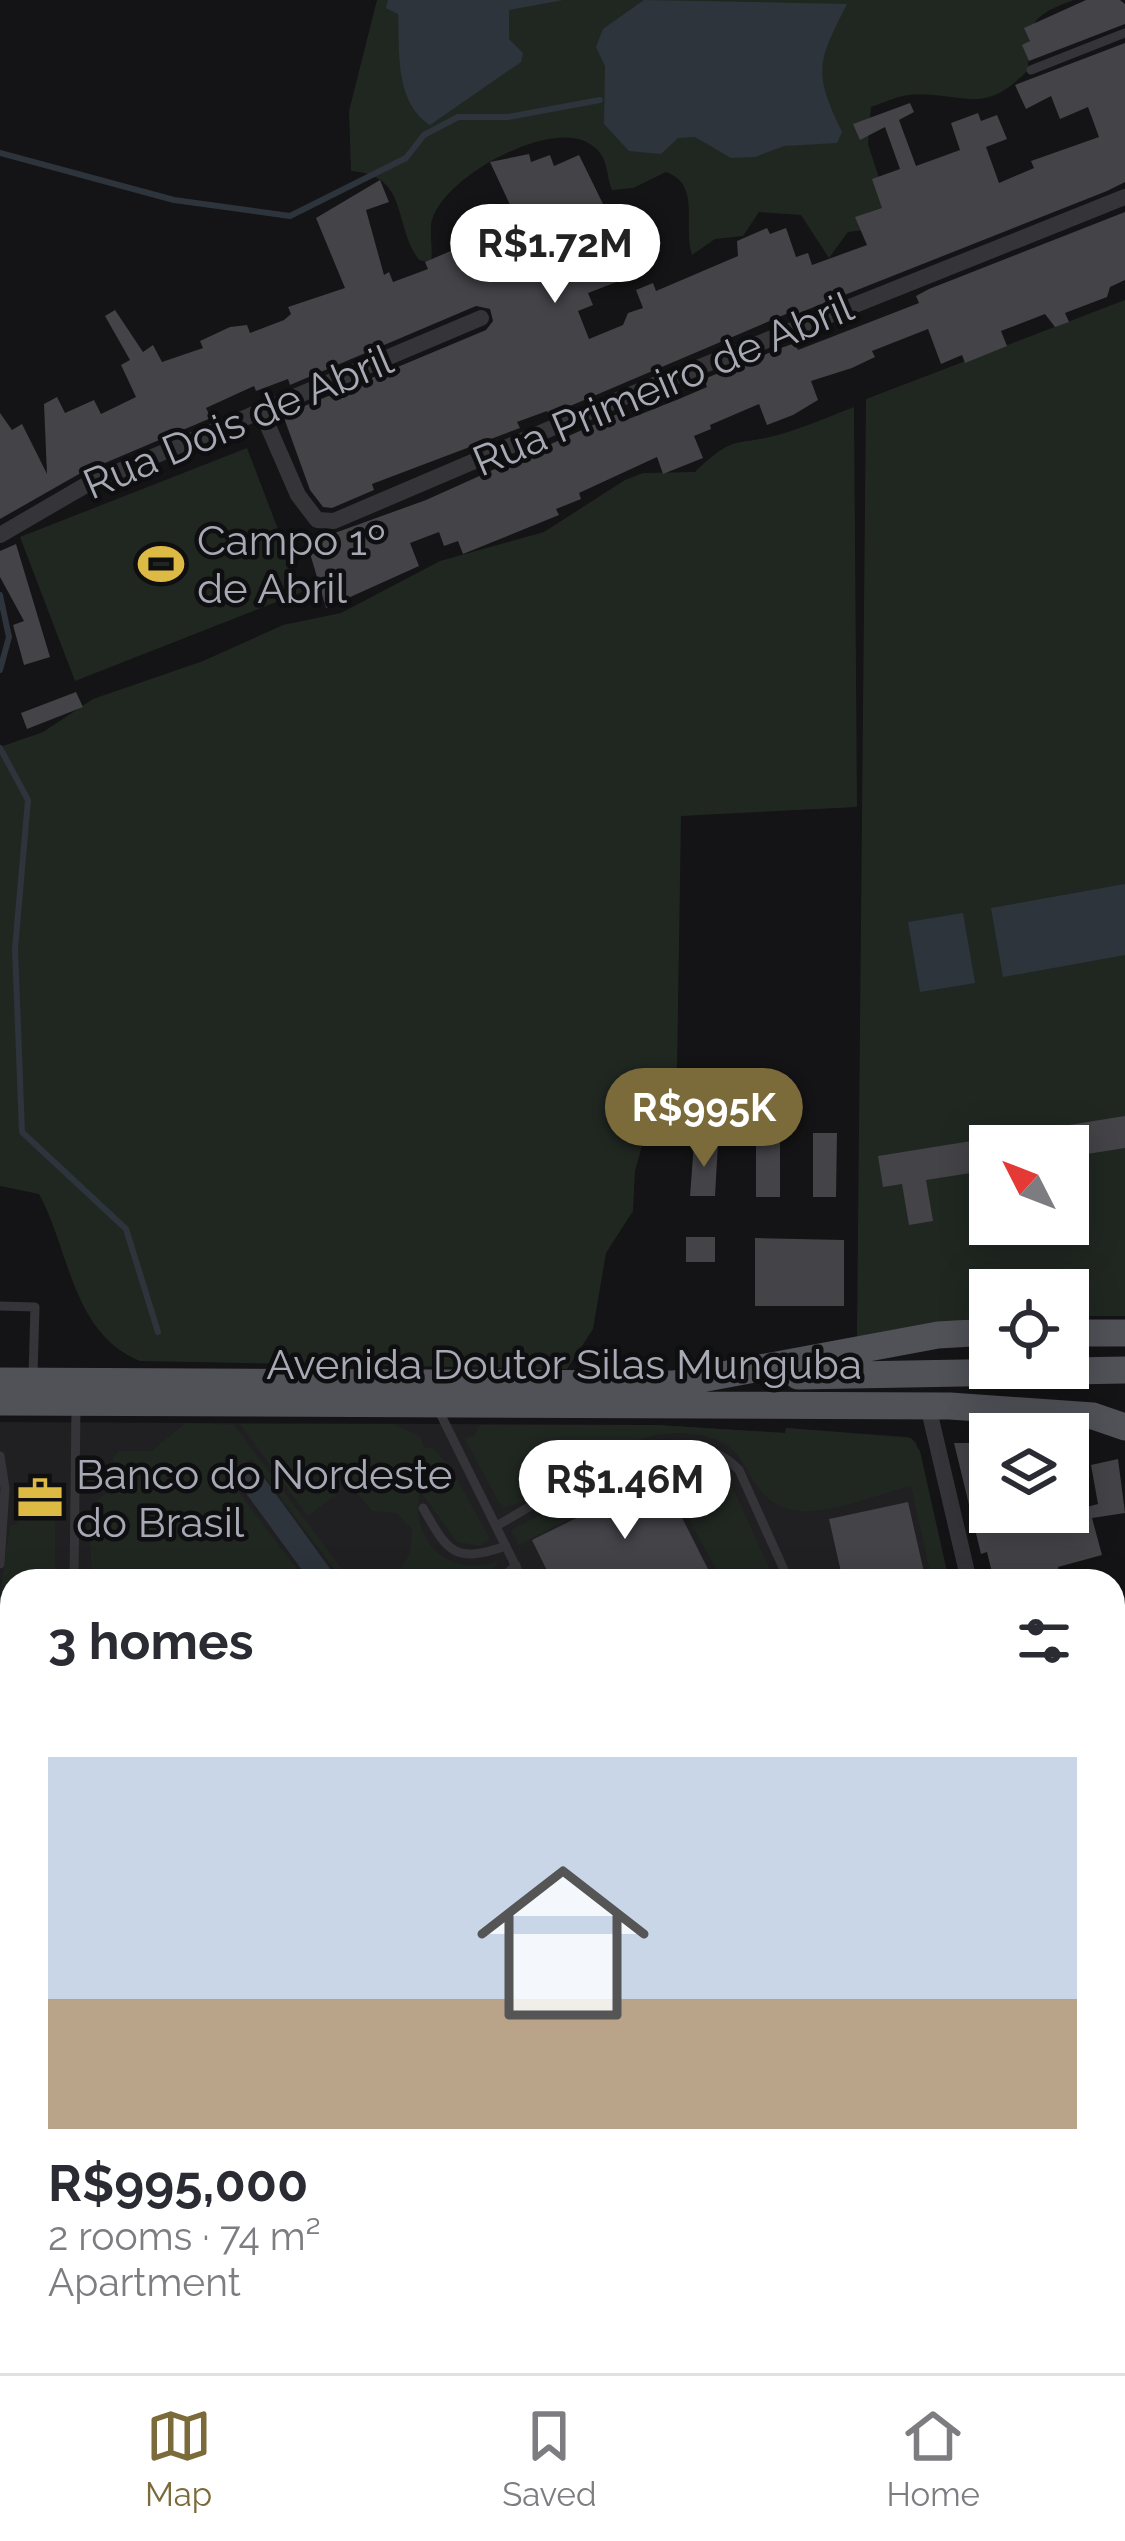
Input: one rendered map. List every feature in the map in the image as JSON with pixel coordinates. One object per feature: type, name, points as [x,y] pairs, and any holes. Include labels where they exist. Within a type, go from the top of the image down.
[{"type":"main road","name":"Avenida Doutor Silas Munguba","points":[[206,1395],[674,1384],[969,1333]]},
{"type":"main road","points":[[1089,1333],[1125,1333]]},
{"type":"main road","points":[[674,1384],[962,1371],[1125,1370]]},
{"type":"main road","name":"Avenida Doutor Silas Munguba","points":[[0,1381],[33,1381],[76,1392]]},
{"type":"main road","name":"Avenida Doutor Silas Munguba","points":[[0,1402],[76,1392],[437,1407],[928,1406],[1094,1416],[1125,1427]]},
{"type":"main road","points":[[1094,1416],[1125,1416]]},
{"type":"street","name":"Rua Primeiro de Abril","points":[[261,410],[304,504],[316,520],[334,521],[627,395],[1125,197]]},
{"type":"street","name":"Rua Dois de Abril","points":[[0,535],[86,485],[481,318]]},
{"type":"street","points":[[928,1406],[966,1569]]},
{"type":"lane","points":[[1031,70],[1125,33]]},
{"type":"lane","points":[[0,1306],[35,1307],[33,1381]]},
{"type":"lane","points":[[74,1569],[76,1392]]},
{"type":"lane","points":[[437,1407],[518,1569]]},
{"type":"lane","points":[[496,1526],[624,1456],[690,1446],[728,1460],[739,1470],[784,1569]]},
{"type":"lane","points":[[0,1456],[5,1468],[0,1564]]},
{"type":"lane","points":[[423,1508],[442,1543],[459,1554],[473,1556],[506,1546]]},
{"type":"lane","points":[[512,1569],[516,1565]]},
{"type":"shaded area","points":[[377,0],[1074,0],[1047,12],[1034,24],[1028,70],[998,94],[972,99],[909,95],[871,107],[868,144],[892,218],[880,228],[848,232],[829,258],[801,215],[759,212],[743,236],[715,239],[692,255],[687,196],[677,178],[666,172],[633,188],[612,190],[600,153],[570,138],[547,139],[497,158],[452,190],[431,225],[431,263],[419,260],[383,182],[351,171],[349,111]]},
{"type":"shaded area","points":[[388,0],[563,0],[509,10],[509,39],[523,53],[521,62],[430,125],[418,115],[405,89],[398,14],[386,8]]},
{"type":"shaded area","points":[[644,0],[847,4],[829,40],[822,68],[826,95],[842,132],[837,143],[784,146],[755,157],[731,158],[695,137],[678,138],[661,154],[629,151],[604,124],[605,66],[596,47],[603,29]]},
{"type":"shaded area","points":[[1125,300],[1125,1316],[1089,1316],[1089,1269],[969,1269],[969,1319],[857,1337],[866,399]]},
{"type":"shaded area","points":[[854,407],[857,807],[681,816],[676,1135],[655,1132],[643,1142],[635,1171],[633,1211],[606,1253],[593,1329],[567,1369],[140,1361],[117,1348],[86,1311],[39,1194],[0,1186],[0,747],[43,732],[93,699],[203,661],[283,625],[341,613],[440,561],[544,532],[625,480],[643,473],[695,472],[728,446],[790,431]]},
{"type":"shaded area","name":"Campo 1º de Abril","points":[[247,448],[302,592],[75,681],[20,537]]},
{"type":"shaded area","points":[[1125,884],[1125,955],[1003,977],[991,908]]},
{"type":"shaded area","points":[[963,913],[975,983],[920,992],[908,922]]},
{"type":"shaded area","points":[[0,1422],[657,1425],[908,1437],[916,1442],[946,1569],[0,1569]]},
{"type":"shaded area","points":[[186,1423],[234,1425],[342,1569],[334,1569],[252,1459],[226,1475],[297,1569],[91,1569],[89,1515],[96,1515],[97,1500],[111,1490],[113,1457],[119,1451],[151,1451]]},
{"type":"shaded area","points":[[240,1424],[393,1424],[421,1437],[424,1448],[432,1447],[452,1470],[490,1539],[480,1546],[457,1542],[420,1491],[418,1509],[427,1540],[437,1552],[464,1565],[499,1560],[494,1569],[401,1569],[410,1553],[412,1530],[397,1513],[372,1511],[352,1487],[304,1470],[302,1480],[343,1489],[308,1516]]},
{"type":"shaded area","points":[[480,1425],[657,1425],[911,1438],[920,1451],[946,1569],[929,1569],[911,1486],[815,1511],[785,1508],[760,1490],[723,1443],[679,1433],[632,1443],[547,1491],[502,1508],[464,1438],[474,1436]]},
{"type":"shaded area","points":[[688,1457],[726,1473],[770,1569],[716,1569],[662,1472],[519,1545],[511,1530],[636,1464]]},
{"type":"shaded area","points":[[254,1464],[330,1569],[301,1569],[232,1474]]},
{"type":"shaded area","points":[[17,1517],[55,1517],[55,1569],[4,1569],[10,1525],[17,1524]]},
{"type":"building","points":[[1086,0],[1120,0],[1125,4],[1125,24],[1029,61],[1022,45],[1030,41],[1024,28]]},
{"type":"building","points":[[1125,43],[1125,182],[1107,191],[799,313],[798,309],[549,415],[547,411],[517,422],[520,428],[372,484],[374,490],[332,508],[323,507],[310,490],[283,415],[486,330],[493,321],[490,309],[476,306],[290,385],[288,379],[256,391],[254,386],[206,408],[211,418],[79,474],[0,519],[0,413],[12,430],[22,424],[47,474],[44,404],[57,397],[65,413],[94,400],[101,414],[136,397],[121,365],[130,360],[105,316],[115,310],[143,352],[153,345],[162,362],[203,348],[200,341],[230,327],[247,325],[250,333],[284,320],[291,314],[288,307],[345,288],[316,218],[380,180],[389,202],[366,210],[384,275],[389,272],[393,282],[428,269],[425,262],[453,250],[466,247],[468,253],[506,238],[497,215],[512,209],[490,162],[529,154],[531,162],[550,155],[554,166],[579,155],[607,212],[602,214],[627,278],[588,293],[593,305],[578,311],[589,339],[623,325],[628,313],[643,308],[636,290],[653,283],[656,291],[738,256],[737,241],[767,228],[770,234],[786,228],[796,257],[808,253],[812,265],[867,245],[855,217],[882,208],[872,179],[900,169],[885,127],[860,140],[853,124],[910,103],[914,112],[899,120],[916,166],[960,150],[951,123],[978,113],[981,121],[997,115],[1007,139],[986,147],[999,183],[1034,168],[1031,161],[1099,137],[1088,107],[1060,119],[1051,96],[1026,109],[1015,85]]},
{"type":"building","points":[[1125,212],[1125,280],[1110,287],[1107,297],[1065,313],[1069,322],[1055,327],[1045,314],[1001,331],[1007,346],[965,363],[962,355],[941,364],[928,329],[872,351],[875,357],[852,368],[811,381],[818,400],[793,415],[767,425],[759,404],[710,425],[711,429],[694,436],[703,458],[663,474],[657,457],[579,493],[581,499],[556,509],[559,515],[463,554],[458,541],[444,546],[439,532],[410,543],[419,566],[326,608],[307,543],[426,500],[622,412],[626,420],[679,399],[707,387],[704,379],[781,348],[795,343],[798,350],[919,303],[916,296],[929,289]]},
{"type":"building","points":[[16,544],[50,657],[24,665],[13,625],[24,621],[0,577],[0,551]]},
{"type":"building","points":[[76,692],[83,707],[27,729],[21,713]]},
{"type":"building","points":[[1125,1116],[1125,1148],[1089,1154],[1089,1125],[1069,1125]]},
{"type":"building","points":[[813,1133],[837,1133],[836,1197],[813,1197]]},
{"type":"building","points":[[756,1135],[780,1135],[780,1197],[756,1197]]},
{"type":"building","points":[[969,1141],[969,1173],[926,1180],[933,1221],[909,1225],[902,1184],[883,1187],[878,1156]]},
{"type":"building","points":[[694,1143],[718,1143],[715,1196],[690,1196]]},
{"type":"building","points":[[686,1237],[715,1237],[715,1262],[686,1262]]},
{"type":"building","points":[[755,1238],[844,1240],[844,1306],[755,1306]]},
{"type":"building","points":[[954,1443],[969,1443],[969,1505]]},
{"type":"building","points":[[1118,1459],[1125,1513],[1092,1518],[1102,1555],[1058,1569],[991,1569],[987,1552],[981,1554],[976,1533],[1089,1533],[1089,1506],[1098,1504],[1091,1465]]},
{"type":"building","points":[[661,1476],[708,1569],[546,1569],[532,1540]]},
{"type":"building","points":[[25,1483],[55,1483],[55,1517],[25,1517]]},
{"type":"building","points":[[908,1502],[923,1569],[840,1569],[829,1519]]},
{"type":"waterway","points":[[0,153],[174,200],[290,216],[406,158],[424,135],[458,117],[508,117],[600,100]]},
{"type":"waterway","points":[[0,595],[9,637],[0,670]]},
{"type":"waterway","points":[[0,748],[28,800],[15,949],[22,1132],[126,1229],[158,1332]]},
{"type":"place","name":"Campo 1º de Abril","points":[[161,564]]},
{"type":"place","name":"Banco do Nordeste do Brasil","points":[[40,1498]]}]
